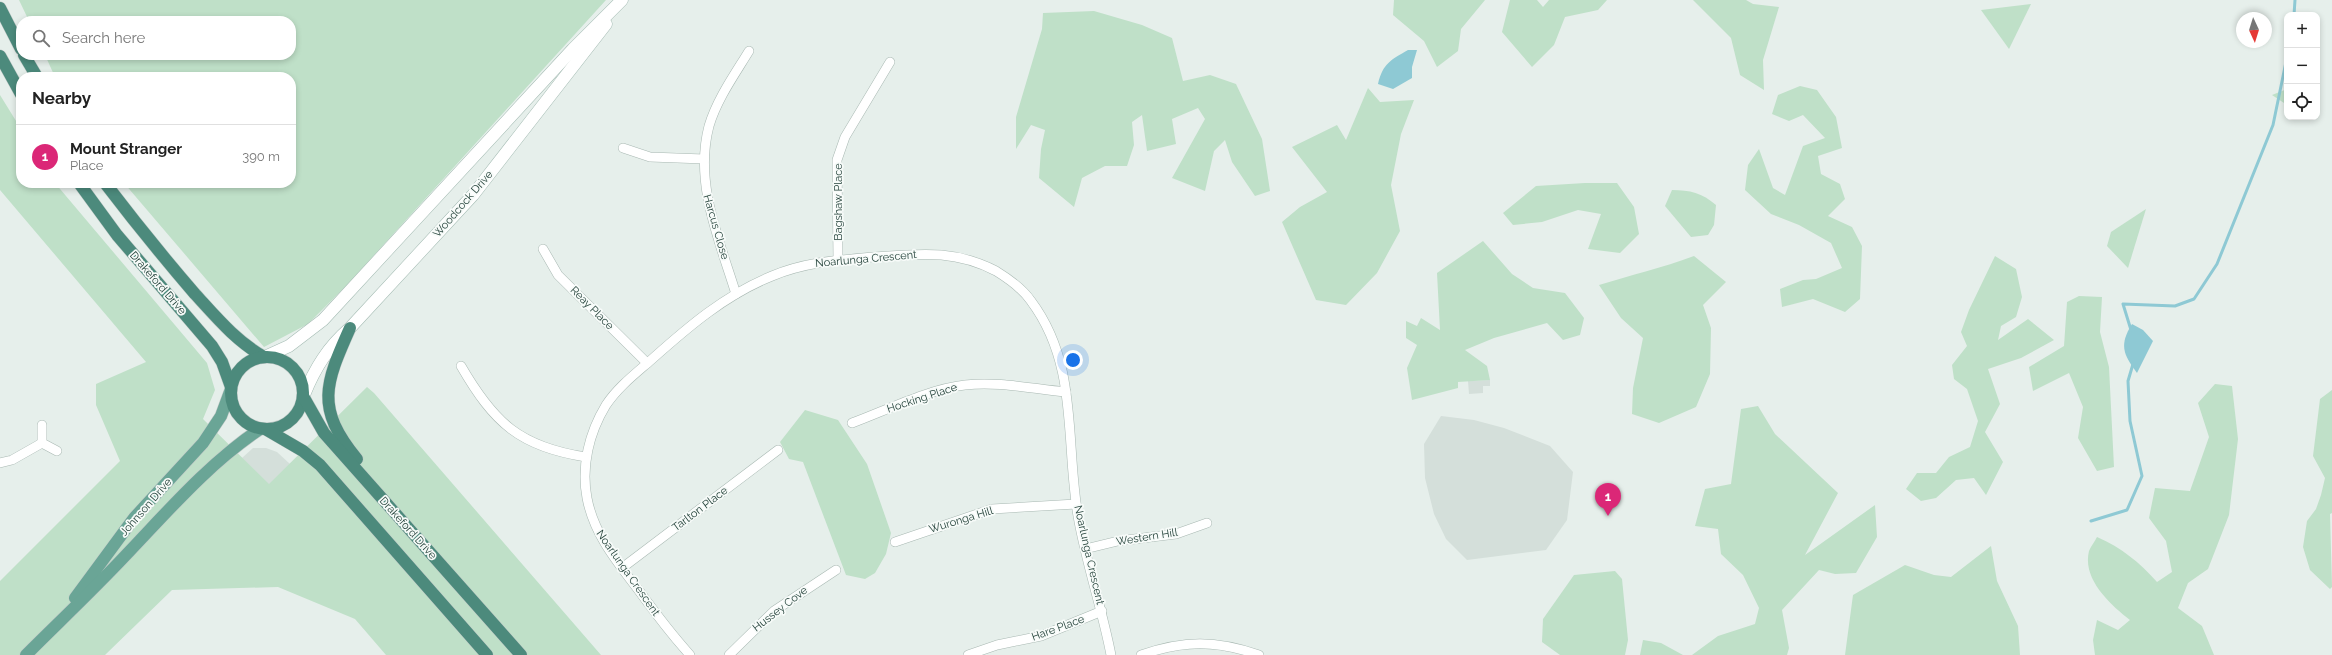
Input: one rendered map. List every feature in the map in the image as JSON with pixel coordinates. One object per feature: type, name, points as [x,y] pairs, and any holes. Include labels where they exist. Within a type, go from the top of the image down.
[{"type":"highway","points":[[0,8],[16,38]]},
{"type":"highway","points":[[0,56],[16,85]]},
{"type":"highway","points":[[27,60],[34,72]]},
{"type":"highway","name":"Drakeford Drive","points":[[83,188],[117,235],[212,346],[222,362],[231,388]]},
{"type":"highway","name":"Drakeford Drive","points":[[109,188],[177,273],[223,324],[238,340],[266,356]]},
{"type":"highway","points":[[350,328],[332,367],[328,400],[335,429],[358,460],[359,474]]},
{"type":"highway","points":[[263,430],[284,425],[294,418],[300,408],[303,395],[299,376],[293,368],[286,362],[266,356],[255,358],[242,366],[234,378],[231,388],[231,401],[236,412],[243,421],[303,451],[320,465],[487,655]]},
{"type":"highway","name":"Drakeford Drive","points":[[303,395],[324,433],[522,655]]},
{"type":"main road","name":"Woodcock Drive","points":[[303,395],[324,355],[335,340],[350,328],[472,195],[595,39],[619,4]]},
{"type":"main road","name":"Woodcock Drive","points":[[266,356],[289,346],[323,320],[573,49],[619,4]]},
{"type":"main road","name":"Johnson Drive","points":[[57,624],[134,518],[203,443],[221,416],[231,388]]},
{"type":"main road","name":"Johnson Drive","points":[[26,655],[100,582],[205,473],[231,449],[263,430]]},
{"type":"street","name":"Harcus Close","points":[[736,294],[705,189],[704,159],[710,125],[718,103],[749,50]]},
{"type":"street","name":"Bagshaw Place","points":[[838,260],[837,160],[845,137],[890,62]]},
{"type":"street","points":[[623,148],[650,157],[704,159]]},
{"type":"street","name":"Reay Place","points":[[543,248],[558,275],[648,363]]},
{"type":"street","name":"Noarlunga Crescent","points":[[690,655],[673,636],[622,568],[600,536],[592,517],[586,491],[586,457],[596,423],[607,404],[621,387],[705,314],[736,294],[773,275],[799,267],[838,260],[939,254],[974,260],[1006,277],[1029,298],[1049,328],[1058,352],[1066,392],[1076,504],[1085,549],[1102,610],[1112,655]]},
{"type":"street","points":[[461,366],[478,395],[508,427],[536,445],[556,452],[586,457]]},
{"type":"street","name":"Hocking Place","points":[[852,422],[943,389],[965,385],[999,385],[1066,392]]},
{"type":"street","points":[[42,425],[42,442]]},
{"type":"street","points":[[42,442],[57,451]]},
{"type":"street","points":[[0,463],[12,460],[42,442]]},
{"type":"street","name":"Tarlton Place","points":[[622,568],[778,450]]},
{"type":"street","name":"Wuronga Hill","points":[[895,542],[992,509],[1076,504]]},
{"type":"street","name":"Western Hill","points":[[1085,549],[1118,541],[1176,534],[1207,523]]},
{"type":"street","name":"Hussey Cove","points":[[729,655],[774,611],[836,570]]},
{"type":"street","name":"Hare Place","points":[[968,655],[997,645],[1042,636],[1102,610]]},
{"type":"street","points":[[1141,655],[1187,643],[1211,643],[1235,647],[1259,655]]},
{"type":"shaded area","points":[[1490,380],[1490,386],[1483,386],[1483,393],[1469,394],[1468,381]]},
{"type":"shaded area","points":[[1441,416],[1474,420],[1504,428],[1550,446],[1573,472],[1567,520],[1546,550],[1467,560],[1446,539],[1434,514],[1425,478],[1424,444]]},
{"type":"shaded area","points":[[253,448],[266,448],[277,452],[290,464],[269,485],[242,458]]},
{"type":"green space","points":[[19,0],[606,0],[346,286],[308,324],[264,347],[128,188],[296,188],[296,72],[53,72],[47,60],[296,60],[296,16],[27,16]]},
{"type":"green space","points":[[1394,0],[1485,0],[1461,29],[1458,51],[1437,67],[1424,41],[1393,15]]},
{"type":"green space","points":[[1510,0],[1537,0],[1543,7],[1549,0],[1607,0],[1598,10],[1565,17],[1554,45],[1532,67],[1502,32]]},
{"type":"green space","points":[[1693,0],[1746,0],[1753,4],[1779,7],[1763,60],[1764,90],[1740,75],[1731,38]]},
{"type":"green space","points":[[2031,4],[2009,49],[1981,10]]},
{"type":"green space","points":[[1094,11],[1142,25],[1172,38],[1183,81],[1210,75],[1236,84],[1262,139],[1270,191],[1255,196],[1232,162],[1225,140],[1214,151],[1205,191],[1172,178],[1205,119],[1198,108],[1172,119],[1176,144],[1147,151],[1142,115],[1132,122],[1134,145],[1127,166],[1105,166],[1082,178],[1074,207],[1039,178],[1041,149],[1045,130],[1031,125],[1016,149],[1016,117],[1042,29],[1043,13]]},
{"type":"green space","points":[[1800,86],[1817,90],[1836,117],[1842,148],[1818,156],[1821,174],[1840,184],[1845,199],[1828,216],[1852,227],[1862,246],[1860,299],[1845,312],[1813,299],[1782,307],[1780,289],[1803,280],[1816,279],[1842,268],[1831,243],[1799,225],[1771,214],[1745,190],[1748,165],[1759,149],[1773,188],[1785,195],[1803,146],[1825,138],[1803,115],[1789,121],[1772,114],[1778,95]]},
{"type":"green space","points":[[1368,88],[1380,102],[1414,100],[1401,134],[1391,185],[1400,231],[1377,273],[1346,305],[1316,300],[1282,222],[1300,207],[1327,192],[1292,147],[1337,125],[1346,140]]},
{"type":"green space","points":[[2284,90],[2284,103],[2272,95]]},
{"type":"green space","points":[[0,95],[16,121],[16,188],[59,188],[207,363],[215,390],[203,419],[269,484],[367,387],[374,393],[601,655],[386,655],[355,619],[278,587],[172,590],[105,655],[0,655],[0,581],[120,461],[96,405],[96,384],[146,362],[0,190]]},
{"type":"green space","points":[[1617,183],[1634,207],[1639,234],[1620,253],[1588,249],[1601,214],[1578,210],[1542,222],[1513,225],[1503,213],[1536,186]]},
{"type":"green space","points":[[1672,190],[1696,193],[1716,205],[1714,225],[1708,235],[1691,237],[1665,206]]},
{"type":"green space","points":[[2146,209],[2128,268],[2107,246],[2111,232]]},
{"type":"green space","points":[[1483,241],[1512,274],[1533,288],[1565,293],[1584,318],[1580,335],[1563,340],[1547,323],[1494,338],[1465,350],[1487,366],[1490,380],[1458,382],[1458,388],[1412,400],[1407,368],[1417,345],[1406,338],[1406,321],[1417,326],[1421,318],[1440,330],[1437,273]]},
{"type":"green space","points":[[1694,256],[1726,282],[1703,305],[1711,328],[1710,374],[1696,407],[1659,423],[1632,414],[1633,388],[1643,338],[1621,318],[1599,285]]},
{"type":"green space","points":[[1995,256],[2016,269],[2022,297],[2016,317],[2001,326],[1998,340],[2028,319],[2054,340],[2021,358],[1988,369],[2000,404],[1985,432],[2003,462],[1986,495],[1974,478],[1956,480],[1936,498],[1921,501],[1906,489],[1917,473],[1936,473],[1949,457],[1970,447],[1978,421],[1967,389],[1954,379],[1952,365],[1967,346],[1961,332],[1969,310]]},
{"type":"green space","points":[[2079,296],[2102,297],[2100,332],[2109,367],[2114,467],[2097,471],[2078,438],[2083,407],[2069,373],[2033,391],[2029,367],[2064,346],[2067,302]]},
{"type":"green space","points":[[2215,384],[2232,386],[2238,439],[2229,515],[2208,569],[2188,583],[2178,608],[2202,626],[2214,655],[2095,655],[2093,640],[2097,620],[2118,630],[2130,620],[2106,599],[2099,590],[2090,571],[2088,561],[2089,551],[2097,537],[2130,556],[2157,582],[2172,572],[2166,541],[2149,518],[2155,488],[2190,491],[2209,437],[2198,403]]},
{"type":"green space","points":[[2332,390],[2332,513],[2330,514],[2332,587],[2330,589],[2310,570],[2303,547],[2307,521],[2316,509],[2325,478],[2313,456],[2320,399]]},
{"type":"green space","points":[[1758,406],[1775,434],[1838,493],[1805,555],[1875,505],[1877,537],[1856,573],[1835,574],[1819,570],[1782,610],[1789,648],[1787,655],[1692,655],[1718,636],[1755,624],[1759,608],[1743,575],[1721,554],[1718,529],[1695,526],[1705,489],[1731,484],[1741,409]]},
{"type":"green space","points":[[805,410],[838,420],[867,464],[891,533],[886,554],[875,573],[865,579],[846,575],[803,462],[789,459],[780,442]]},
{"type":"green space","points":[[1991,546],[1997,581],[2018,626],[2020,655],[1845,655],[1853,595],[1905,565],[1934,575],[1951,577]]},
{"type":"green space","points":[[1615,571],[1622,579],[1628,640],[1625,655],[1560,655],[1542,642],[1543,619],[1574,575]]},
{"type":"green space","points":[[1643,640],[1661,643],[1683,655],[1640,655]]},
{"type":"water","points":[[1408,50],[1417,50],[1412,67],[1412,78],[1393,89],[1378,84],[1382,71],[1388,63]]},
{"type":"water","points":[[2132,324],[2143,330],[2153,341],[2137,373],[2128,360],[2124,349],[2125,338]]},
{"type":"waterway","points":[[2294,12],[2295,0]]},
{"type":"waterway","points":[[2131,330],[2123,304],[2175,306],[2194,299],[2217,264],[2273,125],[2284,72]]},
{"type":"waterway","points":[[2091,521],[2127,510],[2142,476],[2130,421],[2128,381],[2133,364]]},
{"type":"place","name":"Mount Stranger","points":[[1608,516]]}]
